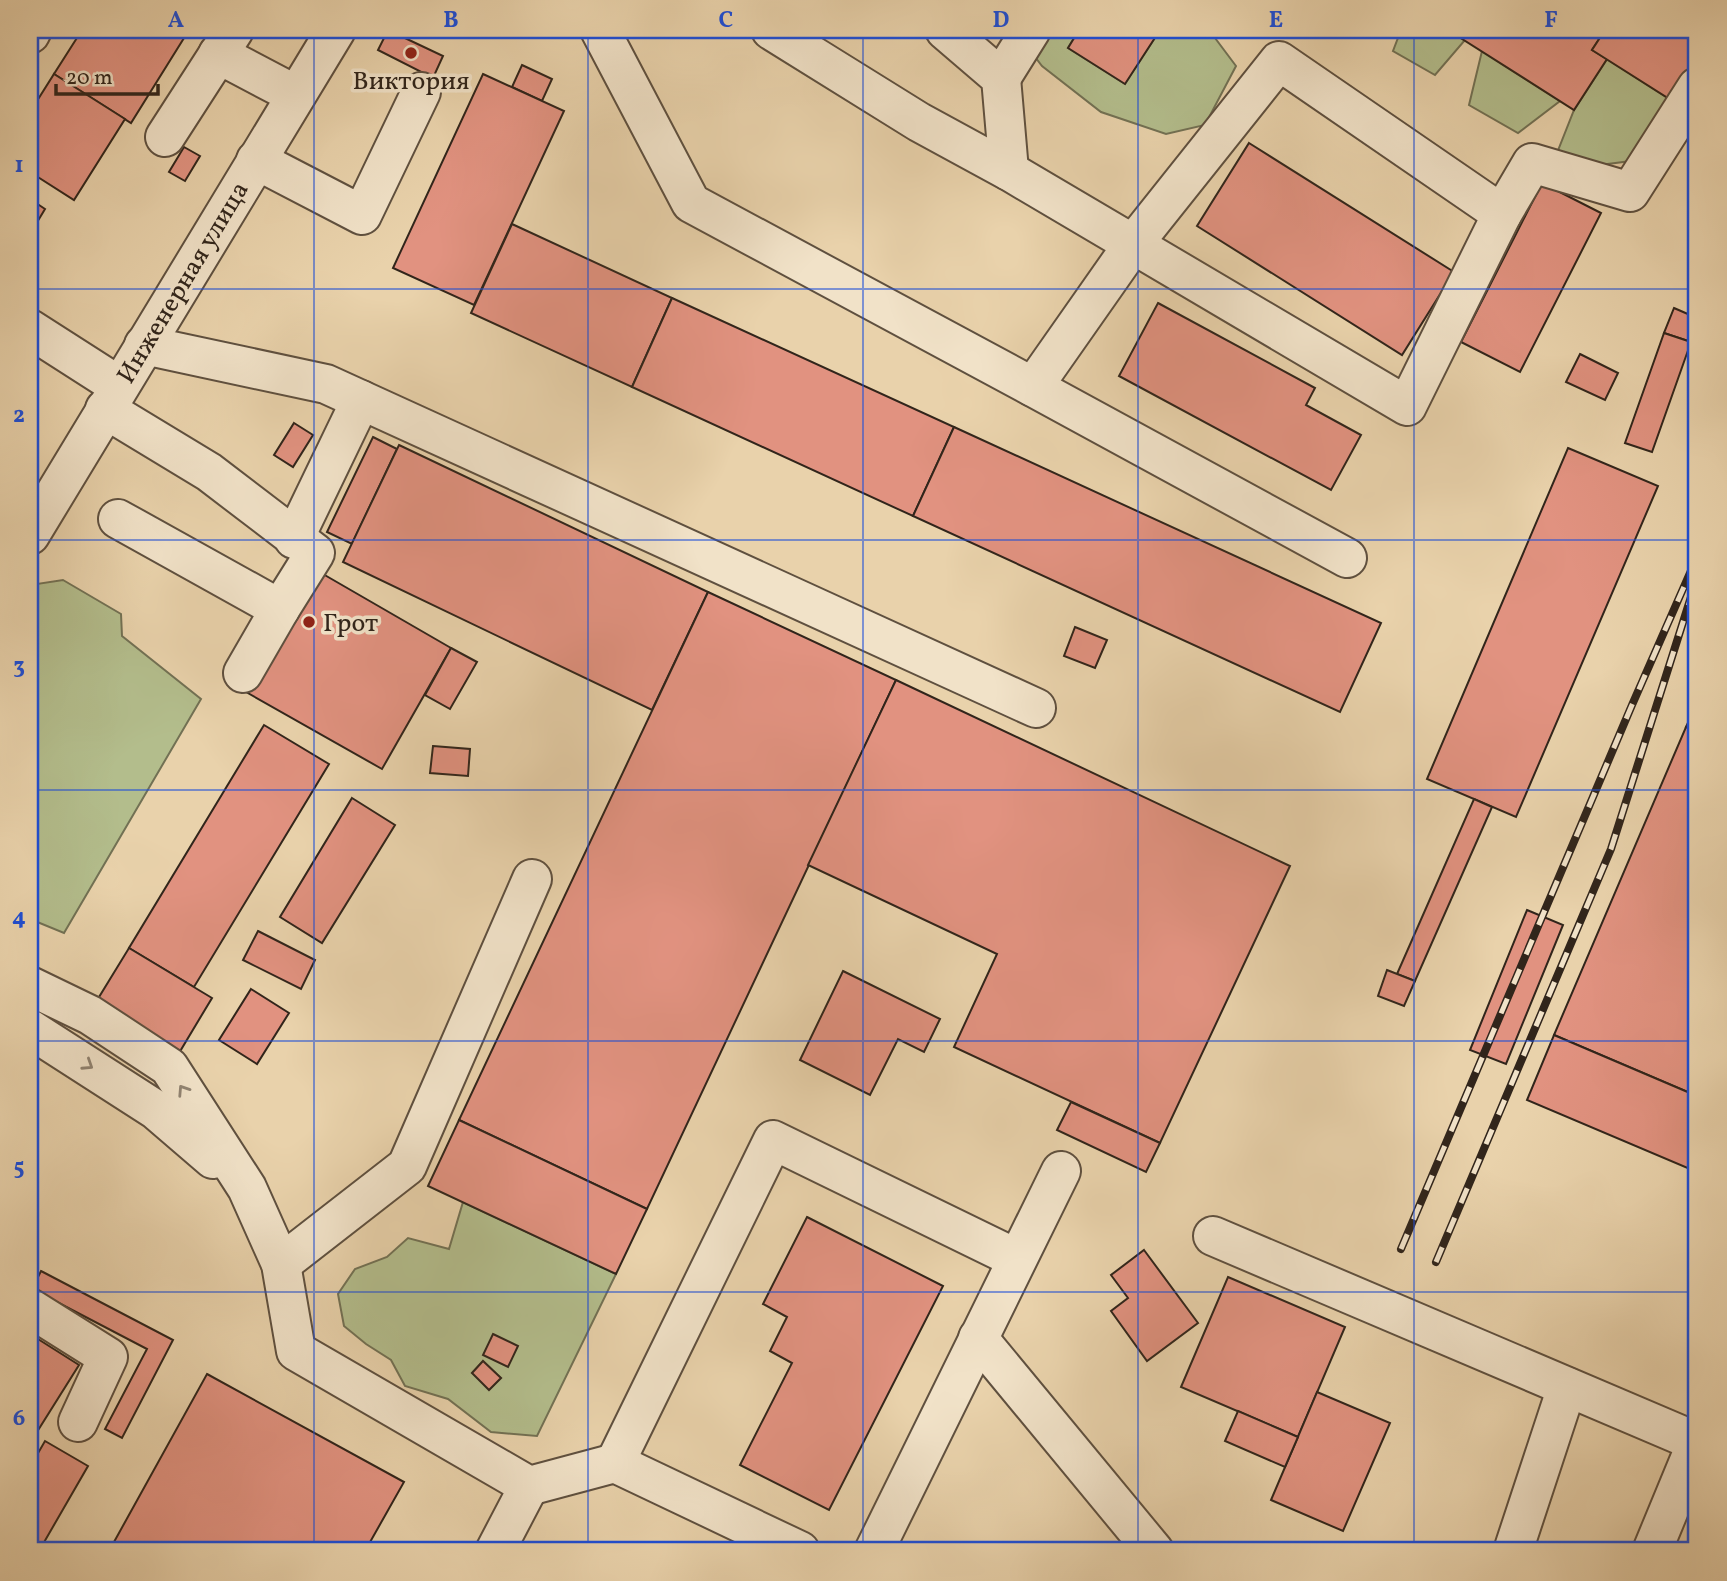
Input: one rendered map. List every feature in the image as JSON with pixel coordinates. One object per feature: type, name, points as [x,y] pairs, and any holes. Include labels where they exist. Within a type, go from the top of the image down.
[{"type":"street","name":"Инженерная улица","points":[[30,535],[336,30]]},
{"type":"street","points":[[600,30],[691,203],[1347,558]]},
{"type":"street","points":[[771,30],[919,122],[1134,243],[1407,406],[1502,214],[1532,163],[1630,192],[1697,87]]},
{"type":"street","points":[[945,30],[1001,78]]},
{"type":"street","points":[[1009,171],[1001,78],[1031,30]]},
{"type":"street","points":[[165,137],[226,42],[296,95]]},
{"type":"street","points":[[1033,387],[1134,243],[1279,61],[1502,214]]},
{"type":"street","points":[[256,160],[362,215],[421,92]]},
{"type":"street","points":[[30,329],[112,398],[315,553],[243,673]]},
{"type":"street","points":[[144,345],[326,384],[1036,708]]},
{"type":"street","points":[[294,539],[361,400]]},
{"type":"street","points":[[118,519],[280,609]]},
{"type":"street","points":[[281,1264],[407,1166],[532,879]]},
{"type":"street","points":[[30,986],[90,1015],[169,1067],[247,1188],[281,1264],[296,1350],[529,1486],[615,1463],[800,1551]]},
{"type":"street","points":[[30,1029],[156,1111],[247,1188]]},
{"type":"street","points":[[615,1463],[773,1140],[1017,1259]]},
{"type":"street","points":[[874,1551],[1061,1171]]},
{"type":"street","points":[[1213,1236],[1697,1442],[1652,1551]]},
{"type":"street","points":[[30,1308],[108,1357],[78,1422]]},
{"type":"street","points":[[978,1338],[1154,1551]]},
{"type":"street","points":[[1513,1551],[1567,1387]]},
{"type":"street","points":[[495,1551],[529,1486]]},
{"type":"green space","points":[[1041,30],[1079,30],[1068,48],[1125,84],[1160,30],[1209,30],[1236,66],[1205,125],[1166,134],[1101,112],[1042,66],[1029,49]]},
{"type":"green space","points":[[1401,30],[1448,30],[1465,40],[1435,75],[1393,51]]},
{"type":"green space","points":[[1482,51],[1560,101],[1518,133],[1469,105]]},
{"type":"green space","points":[[1607,59],[1671,100],[1631,161],[1584,167],[1557,153],[1574,110]]},
{"type":"green space","points":[[63,580],[121,614],[122,636],[201,699],[64,933],[30,919],[30,585]]},
{"type":"green space","points":[[463,1202],[616,1274],[537,1436],[491,1432],[448,1399],[405,1386],[391,1360],[344,1326],[338,1294],[355,1269],[387,1257],[408,1238],[449,1249]],"holes":[[[483,1361],[501,1378],[490,1389],[472,1373]]]},
{"type":"building","points":[[82,30],[189,30],[131,123],[54,74]]},
{"type":"building","name":"Виктория","points":[[388,30],[443,56],[433,78],[378,50]]},
{"type":"building","points":[[1079,30],[1160,30],[1125,84],[1068,48]]},
{"type":"building","points":[[1448,30],[1605,30],[1592,50],[1607,59],[1574,110]]},
{"type":"building","points":[[1605,30],[1697,30],[1697,59],[1671,100],[1592,50]]},
{"type":"building","points":[[522,65],[552,79],[542,101],[512,87]]},
{"type":"building","points":[[54,74],[125,119],[74,200],[30,172],[30,112]]},
{"type":"building","points":[[483,74],[564,111],[474,305],[393,268]]},
{"type":"building","points":[[1249,143],[1454,272],[1402,355],[1197,226]]},
{"type":"building","points":[[184,147],[200,156],[185,181],[169,172]]},
{"type":"building","points":[[1542,183],[1601,213],[1520,372],[1461,342]]},
{"type":"building","points":[[30,199],[45,209],[30,234]]},
{"type":"building","points":[[512,224],[672,298],[632,387],[471,313]]},
{"type":"building","points":[[672,298],[954,427],[913,516],[632,387]]},
{"type":"building","points":[[1158,303],[1315,388],[1306,405],[1361,435],[1331,490],[1119,376]]},
{"type":"building","points":[[1674,308],[1697,318],[1697,327],[1691,342],[1664,333]]},
{"type":"building","points":[[1664,333],[1691,342],[1652,452],[1625,443]]},
{"type":"building","points":[[1580,354],[1618,373],[1605,400],[1566,382]]},
{"type":"building","points":[[294,423],[313,435],[293,467],[274,455]]},
{"type":"building","points":[[954,427],[1381,623],[1340,712],[913,516]]},
{"type":"building","points":[[373,437],[397,449],[352,544],[327,532]]},
{"type":"building","points":[[399,445],[708,592],[652,710],[343,562]]},
{"type":"building","points":[[1568,448],[1658,486],[1516,817],[1427,779]]},
{"type":"building","points":[[316,570],[451,648],[382,769],[246,692]]},
{"type":"building","points":[[708,592],[896,680],[647,1209],[459,1120]]},
{"type":"building","points":[[1075,627],[1107,640],[1095,668],[1064,656]]},
{"type":"building","points":[[451,648],[477,662],[450,709],[425,695]]},
{"type":"building","points":[[896,680],[1290,866],[1160,1143],[954,1047],[997,954],[808,865]]},
{"type":"building","points":[[1697,703],[1697,731],[1686,727]]},
{"type":"building","points":[[264,725],[329,764],[194,987],[129,948]]},
{"type":"building","points":[[1686,727],[1697,731],[1697,1096],[1554,1035]]},
{"type":"building","points":[[433,746],[470,749],[468,776],[430,773]]},
{"type":"building","points":[[352,798],[395,825],[322,943],[280,917]]},
{"type":"building","points":[[1474,799],[1492,807],[1415,981],[1397,974]]},
{"type":"building","points":[[1527,910],[1563,925],[1506,1064],[1470,1050]]},
{"type":"building","points":[[258,931],[315,960],[301,989],[243,960]]},
{"type":"building","points":[[129,948],[212,998],[179,1053],[96,1002]]},
{"type":"building","points":[[1387,970],[1415,981],[1404,1006],[1378,996]]},
{"type":"building","points":[[843,971],[940,1019],[924,1052],[898,1039],[870,1095],[800,1060]]},
{"type":"building","points":[[251,989],[289,1013],[257,1064],[219,1040]]},
{"type":"building","points":[[1554,1035],[1697,1096],[1697,1172],[1527,1100]]},
{"type":"building","points":[[1071,1102],[1160,1143],[1146,1172],[1057,1130]]},
{"type":"building","points":[[459,1120],[647,1209],[616,1274],[428,1186]]},
{"type":"building","points":[[807,1217],[943,1286],[829,1510],[740,1465],[792,1363],[770,1351],[787,1317],[763,1304]]},
{"type":"building","points":[[1144,1250],[1198,1323],[1147,1361],[1111,1311],[1128,1298],[1111,1275]]},
{"type":"building","points":[[41,1271],[173,1340],[122,1438],[105,1429],[147,1349],[32,1289]]},
{"type":"building","points":[[1228,1277],[1345,1327],[1298,1437],[1181,1387]]},
{"type":"building","points":[[30,1334],[79,1365],[30,1443]]},
{"type":"building","points":[[493,1334],[518,1346],[508,1367],[483,1355]]},
{"type":"building","points":[[483,1361],[501,1378],[489,1390],[472,1373]]},
{"type":"building","points":[[207,1374],[404,1482],[365,1551],[342,1551],[336,1548],[334,1551],[109,1551]]},
{"type":"building","points":[[1317,1392],[1390,1423],[1343,1531],[1271,1500]]},
{"type":"building","points":[[1238,1411],[1298,1437],[1285,1467],[1225,1441]]},
{"type":"building","points":[[45,1441],[88,1466],[39,1551],[30,1551],[30,1467]]},
{"type":"railway","points":[[1401,1249],[1697,557]]},
{"type":"railway","points":[[1436,1262],[1611,849],[1697,578]]},
{"type":"place","name":"Виктория","points":[[411,53]]},
{"type":"place","name":"Грот","points":[[309,622]]}]
